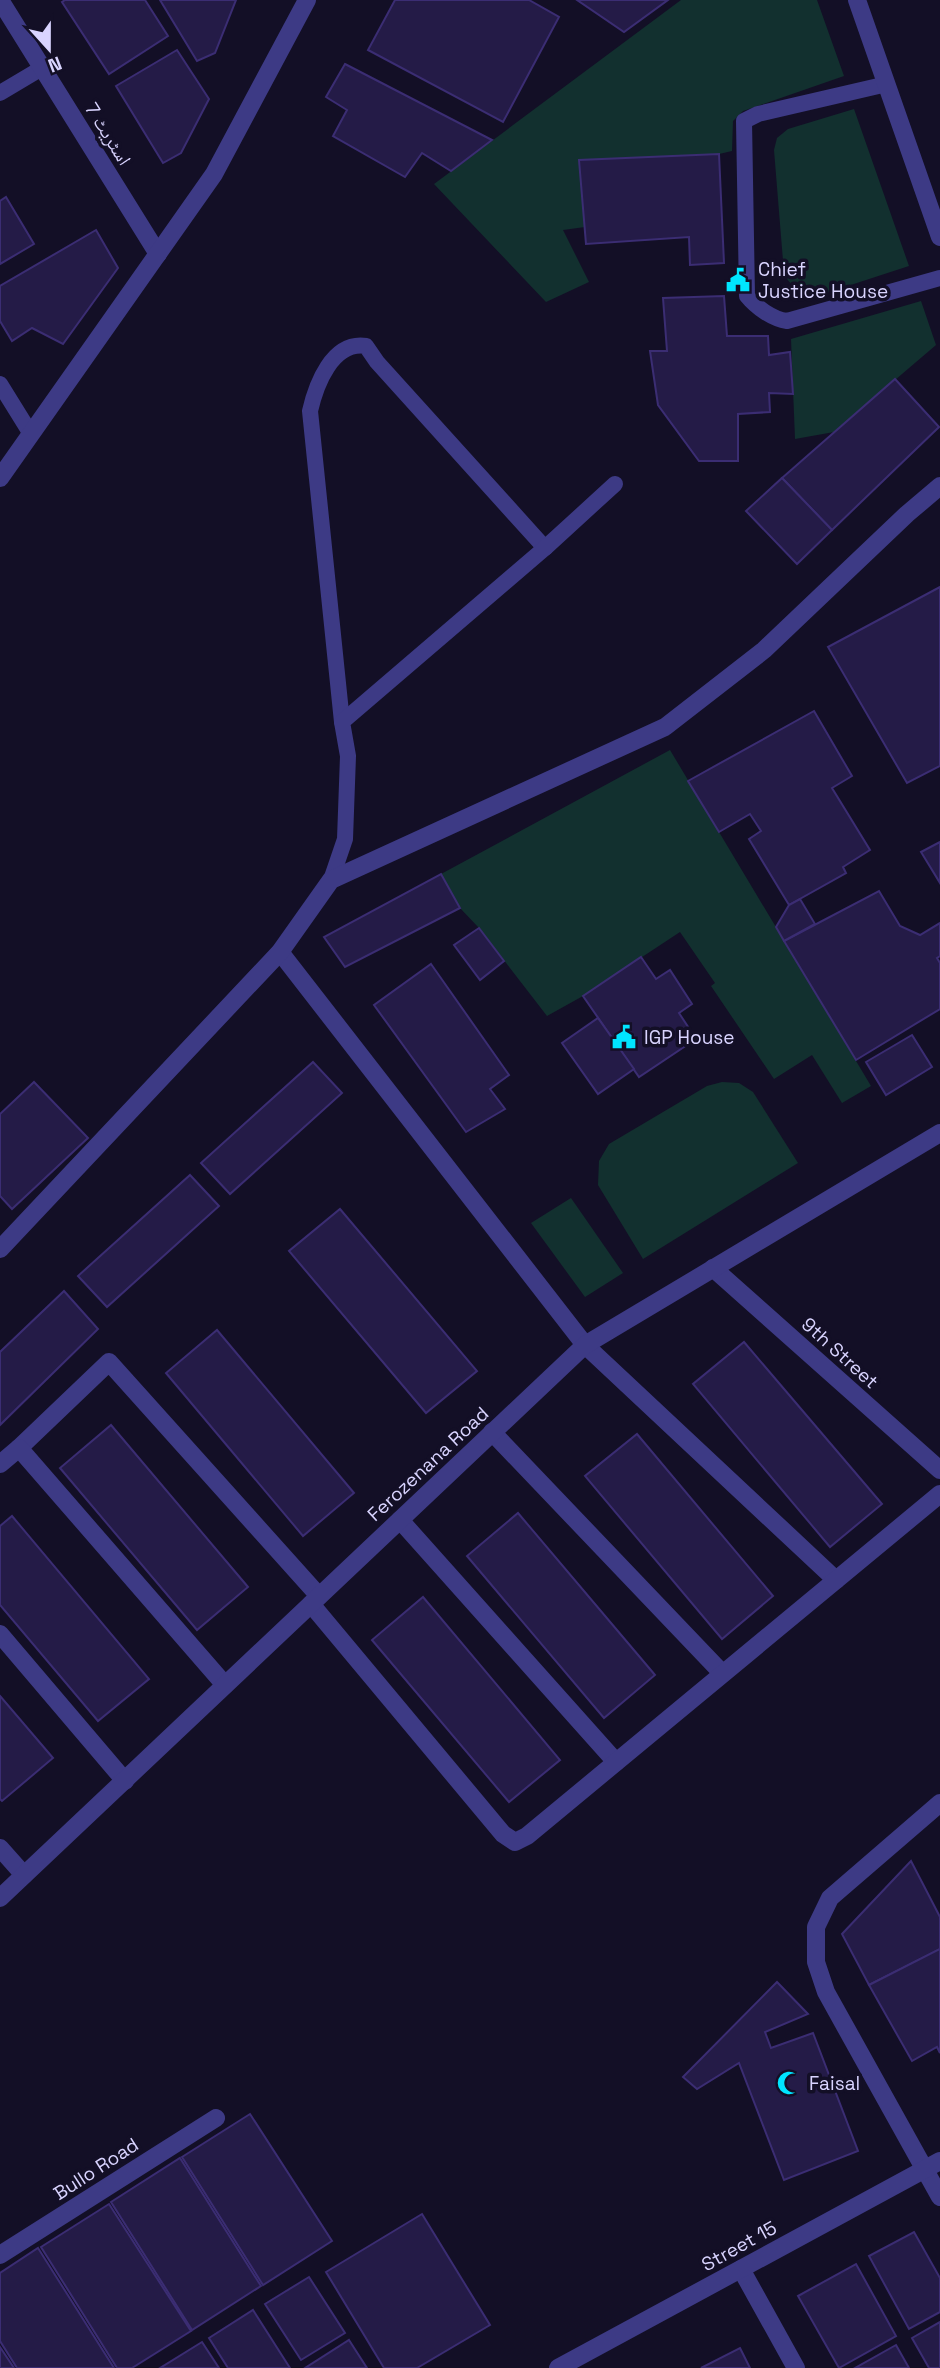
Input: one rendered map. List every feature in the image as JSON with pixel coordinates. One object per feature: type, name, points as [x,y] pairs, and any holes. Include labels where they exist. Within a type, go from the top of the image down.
[{"type":"street","name":"اسٹریٹ 7","points":[[0,0],[158,254]]},
{"type":"street","points":[[0,478],[214,174],[307,0]]},
{"type":"street","points":[[857,0],[940,237]]},
{"type":"street","points":[[0,1249],[280,952],[331,880],[665,727],[764,650],[940,485]]},
{"type":"street","points":[[280,952],[585,1345],[836,1580]]},
{"type":"street","name":"Ferozenana Road","points":[[0,1898],[585,1345],[940,1133]]},
{"type":"street","name":"9th Street","points":[[713,1268],[940,1470]]},
{"type":"street","points":[[0,1464],[109,1362],[315,1600],[503,1834],[515,1842],[527,1836],[940,1494]]},
{"type":"street","points":[[492,1432],[722,1674]]},
{"type":"street","points":[[19,1448],[225,1685]]},
{"type":"street","points":[[400,1520],[616,1762]]},
{"type":"street","points":[[0,1634],[125,1781]]},
{"type":"street","points":[[940,1803],[830,1898],[816,1927],[816,1962],[826,1993],[932,2165],[940,2197]]},
{"type":"street","points":[[0,1848],[24,1875]]},
{"type":"street","name":"Bullo Road","points":[[0,2255],[216,2118]]},
{"type":"street","name":"Street 15","points":[[560,2368],[932,2165]]},
{"type":"street","points":[[741,2269],[796,2368]]},
{"type":"lane","points":[[0,93],[42,68]]},
{"type":"lane","points":[[887,84],[758,114],[744,121],[747,296],[754,305],[780,320],[787,321],[940,278]]},
{"type":"lane","points":[[331,880],[345,839],[348,756],[342,722],[310,411],[314,393],[327,367],[341,352],[358,345],[366,346],[377,362],[545,548]]},
{"type":"lane","points":[[0,384],[31,434]]},
{"type":"lane","points":[[342,722],[545,548],[615,484]]},
{"type":"green space","points":[[681,0],[817,0],[844,76],[743,111],[733,121],[732,151],[719,154],[579,160],[585,227],[563,230],[589,282],[546,302],[434,184]]},
{"type":"green space","points":[[854,109],[909,266],[820,295],[808,293],[794,286],[784,273],[774,150],[777,138],[788,129]]},
{"type":"green space","points":[[921,301],[936,345],[834,432],[795,439],[791,339]]},
{"type":"green space","points":[[670,750],[871,1086],[842,1103],[812,1055],[774,1079],[711,986],[715,983],[680,932],[583,996],[547,1016],[479,928],[460,908],[441,874]]},
{"type":"green space","points":[[722,1082],[739,1083],[753,1092],[798,1163],[643,1259],[598,1185],[599,1161],[609,1144],[707,1086]]},
{"type":"green space","points":[[571,1198],[623,1273],[585,1297],[531,1223]]},
{"type":"building","points":[[145,0],[168,36],[109,74],[62,2]]},
{"type":"building","points":[[160,0],[236,0],[215,53],[197,61]]},
{"type":"building","points":[[395,0],[529,0],[559,17],[503,122],[368,50]]},
{"type":"building","points":[[577,0],[668,0],[624,32]]},
{"type":"building","points":[[177,50],[209,99],[181,153],[163,163],[116,86]]},
{"type":"building","points":[[345,64],[492,140],[451,171],[422,153],[405,177],[333,136],[347,110],[326,97]]},
{"type":"building","points":[[719,154],[724,263],[690,265],[689,237],[586,244],[579,160]]},
{"type":"building","points":[[6,197],[34,244],[0,264],[0,201]]},
{"type":"building","points":[[96,230],[118,268],[63,344],[32,328],[12,341],[0,321],[0,286]]},
{"type":"building","points":[[724,296],[727,336],[768,336],[769,355],[790,352],[793,394],[769,393],[770,412],[738,414],[738,461],[699,461],[658,405],[650,351],[667,351],[663,298]]},
{"type":"building","points":[[895,379],[939,427],[832,530],[782,478]]},
{"type":"building","points":[[782,478],[832,530],[797,564],[746,511]]},
{"type":"building","points":[[940,587],[940,766],[907,783],[828,647]]},
{"type":"building","points":[[814,711],[852,776],[832,788],[870,850],[843,867],[846,873],[789,905],[749,839],[761,831],[750,814],[719,832],[688,781]]},
{"type":"building","points":[[940,842],[940,883],[921,852]]},
{"type":"building","points":[[441,874],[460,908],[345,967],[324,937]]},
{"type":"building","points":[[879,891],[900,926],[920,935],[940,923],[940,956],[937,958],[940,963],[940,1009],[856,1060],[784,941]]},
{"type":"building","points":[[800,899],[815,924],[784,941],[776,927],[789,905]]},
{"type":"building","points":[[479,928],[504,961],[480,980],[454,945]]},
{"type":"building","name":"IGP House","points":[[641,957],[656,979],[670,970],[692,1004],[679,1013],[696,1039],[639,1077],[583,996]]},
{"type":"building","points":[[431,964],[509,1075],[490,1089],[505,1109],[466,1132],[374,1005]]},
{"type":"building","points":[[598,1018],[634,1069],[598,1094],[562,1043]]},
{"type":"building","points":[[912,1035],[932,1067],[886,1095],[866,1062]]},
{"type":"building","points":[[313,1062],[342,1093],[230,1194],[201,1163]]},
{"type":"building","points":[[34,1082],[88,1138],[12,1209],[0,1196],[0,1114]]},
{"type":"building","points":[[190,1175],[219,1206],[107,1307],[78,1276]]},
{"type":"building","points":[[340,1209],[477,1371],[426,1413],[289,1251]]},
{"type":"building","points":[[64,1291],[98,1329],[0,1425],[0,1352]]},
{"type":"building","points":[[217,1330],[354,1493],[303,1536],[166,1373]]},
{"type":"building","points":[[744,1342],[882,1504],[830,1547],[693,1384]]},
{"type":"building","points":[[111,1425],[248,1587],[197,1630],[60,1468]]},
{"type":"building","points":[[637,1434],[773,1596],[722,1639],[585,1476]]},
{"type":"building","points":[[518,1513],[655,1675],[604,1718],[467,1556]]},
{"type":"building","points":[[12,1516],[149,1679],[98,1721],[0,1605],[0,1526]]},
{"type":"building","points":[[423,1597],[560,1760],[509,1802],[372,1640]]},
{"type":"building","points":[[0,1696],[53,1758],[2,1801],[0,1799]]},
{"type":"building","points":[[911,1861],[940,1917],[940,1949],[869,1985],[842,1934]]},
{"type":"building","points":[[940,1949],[940,2053],[937,2047],[912,2061],[869,1985]]},
{"type":"building","name":"Faisal","points":[[777,1982],[808,2014],[765,2032],[771,2048],[813,2033],[858,2151],[784,2180],[739,2063],[697,2089],[683,2077]]},
{"type":"building","points":[[250,2114],[332,2241],[263,2285],[182,2157]]},
{"type":"building","points":[[180,2158],[261,2286],[192,2330],[111,2202]]},
{"type":"building","points":[[109,2204],[191,2331],[132,2368],[117,2368],[41,2247]]},
{"type":"building","points":[[422,2214],[490,2325],[417,2368],[384,2368],[326,2272]]},
{"type":"building","points":[[914,2232],[940,2278],[940,2312],[909,2329],[869,2256]]},
{"type":"building","points":[[38,2248],[114,2368],[17,2368],[0,2341],[0,2273]]},
{"type":"building","points":[[856,2264],[896,2336],[839,2368],[798,2296]]},
{"type":"building","points":[[309,2277],[345,2333],[301,2360],[265,2304]]},
{"type":"building","points":[[253,2310],[290,2368],[228,2368],[209,2338]]},
{"type":"building","points":[[940,2322],[940,2368],[929,2368],[912,2338]]},
{"type":"building","points":[[349,2340],[367,2368],[305,2368]]},
{"type":"building","points":[[202,2342],[219,2368],[160,2368]]},
{"type":"building","points":[[896,2345],[909,2368],[855,2368]]},
{"type":"building","points":[[0,2347],[14,2368],[0,2368]]},
{"type":"building","points":[[740,2348],[750,2368],[701,2368]]},
{"type":"place","name":"Chief Justice House","points":[[738,280]]},
{"type":"place","name":"IGP House","points":[[624,1037]]},
{"type":"place","name":"Faisal","points":[[789,2083]]}]
